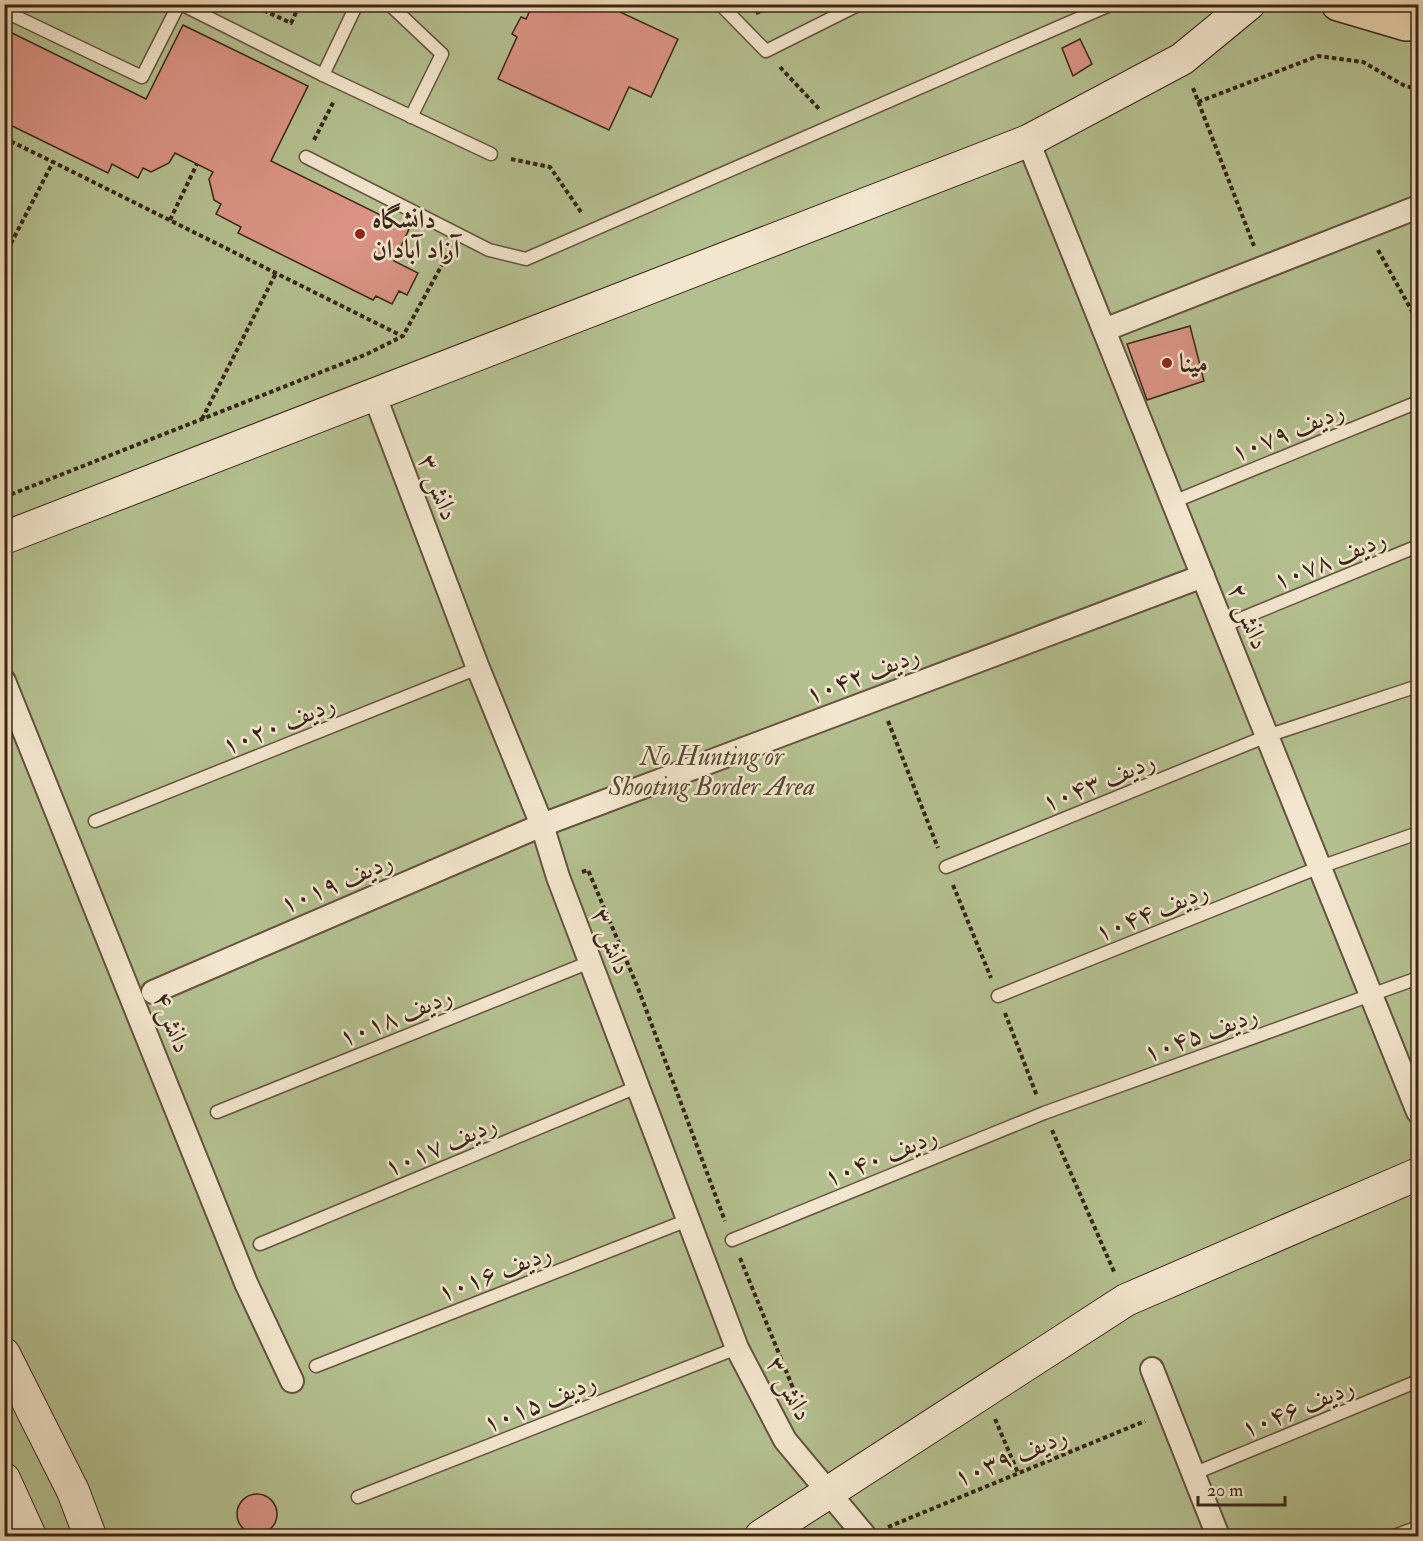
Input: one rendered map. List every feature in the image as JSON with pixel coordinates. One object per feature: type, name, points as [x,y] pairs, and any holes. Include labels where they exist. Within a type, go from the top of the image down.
[{"type":"main road","points":[[1338,4],[1414,25]]},
{"type":"street","points":[[4,538],[1028,141],[1182,60],[1249,4]]},
{"type":"street","name":"دانش ۲","points":[[1028,141],[1419,1112]]},
{"type":"street","points":[[1104,330],[1419,207]]},
{"type":"street","name":"دانش ۳","points":[[374,394],[478,668],[542,825],[558,878],[737,1348],[785,1440],[865,1536]]},
{"type":"street","name":"ردیف ۱۰۴۲","points":[[542,825],[1203,576]]},
{"type":"street","name":"دانش۴","points":[[4,681],[246,1282],[292,1381]]},
{"type":"street","name":"ردیف ۱۰۱۹","points":[[153,992],[542,825]]},
{"type":"street","points":[[760,1536],[1126,1300],[1419,1174]]},
{"type":"street","points":[[4,1354],[73,1491],[90,1536]]},
{"type":"street","points":[[1152,1369],[1218,1536]]},
{"type":"street","points":[[4,1479],[30,1536]]},
{"type":"lane","points":[[4,10],[142,77],[180,4],[323,75],[491,154]]},
{"type":"lane","points":[[323,75],[357,4]]},
{"type":"lane","points":[[389,4],[442,54],[411,117]]},
{"type":"lane","points":[[720,4],[766,51],[860,4]]},
{"type":"lane","points":[[306,157],[489,250],[526,259],[1112,4]]},
{"type":"lane","name":"ردیف ۱۰۷۹","points":[[1173,502],[1419,402]]},
{"type":"lane","name":"ردیف ۱۰۷۸","points":[[1223,626],[1419,546]]},
{"type":"lane","name":"ردیف ۱۰۲۰","points":[[95,821],[478,668]]},
{"type":"lane","name":"ردیف ۱۰۴۳","points":[[946,867],[1267,736],[1419,686]]},
{"type":"lane","name":"ردیف ۱۰۴۴","points":[[998,996],[1320,867],[1419,833]]},
{"type":"lane","name":"ردیف ۱۰۱۸","points":[[217,1112],[590,962]]},
{"type":"lane","name":"ردیف ۱۰۴۵","points":[[1044,1113],[1419,978]]},
{"type":"lane","name":"ردیف ۱۰۱۷","points":[[260,1244],[638,1087]]},
{"type":"lane","name":"ردیف ۱۰۴۰","points":[[732,1240],[1044,1113]]},
{"type":"lane","name":"ردیف ۱۰۱۶","points":[[316,1366],[688,1220]]},
{"type":"lane","name":"ردیف ۱۰۱۵","points":[[358,1497],[737,1348]]},
{"type":"lane","name":"ردیف ۱۰۴۶","points":[[1193,1474],[1419,1381]]},
{"type":"lane","points":[[1394,1536],[1419,1527]]},
{"type":"path","points":[[250,4],[291,23],[300,4]]},
{"type":"path","points":[[766,51],[835,126]]},
{"type":"path","points":[[1198,102],[1318,56],[1363,62],[1405,86],[1419,89]]},
{"type":"path","points":[[1182,60],[1262,268]]},
{"type":"path","points":[[306,157],[343,84]]},
{"type":"path","points":[[4,138],[403,336]]},
{"type":"path","points":[[491,154],[550,167],[593,230]]},
{"type":"path","points":[[4,257],[52,162]]},
{"type":"path","points":[[170,220],[197,164]]},
{"type":"path","points":[[1365,228],[1419,321]]},
{"type":"path","points":[[4,495],[7,496],[368,354],[403,336],[458,235]]},
{"type":"path","points":[[201,420],[276,273]]},
{"type":"path","points":[[558,878],[588,870],[638,988],[732,1240],[806,1420],[785,1440]]},
{"type":"path","points":[[984,1391],[1018,1473]]},
{"type":"path","name":"ردیف ۱۰۳۹","points":[[865,1536],[1170,1411]]},
{"type":"green space","name":"No Hunting or Shooting Border Area","points":[[5,5],[1418,5],[1418,1536],[5,1536]]},
{"type":"building","points":[[533,4],[603,4],[678,39],[651,97],[629,87],[609,130],[498,79],[517,37],[512,34],[521,17],[526,19]]},
{"type":"building","points":[[752,4],[779,4],[757,14]]},
{"type":"building","points":[[183,25],[308,86],[271,161],[409,229],[394,261],[418,273],[407,295],[399,291],[392,304],[376,296],[373,300],[238,233],[241,227],[216,214],[221,204],[214,200],[209,179],[213,172],[175,153],[169,163],[151,172],[143,168],[138,178],[112,164],[108,173],[4,122],[4,29],[146,99]]},
{"type":"building","points":[[1080,39],[1092,64],[1073,76],[1062,48]]},
{"type":"building","name":"مینا","points":[[1190,326],[1204,381],[1147,400],[1127,344]]},
{"type":"building","points":[[257,1494],[265,1495],[271,1500],[276,1506],[276,1522],[271,1528],[265,1533],[257,1534],[249,1533],[243,1528],[238,1522],[237,1514],[238,1506],[243,1500],[249,1495]]},
{"type":"place","name":"دانشگاه آزاد آبادان","points":[[360,234]]},
{"type":"place","name":"مینا","points":[[1167,363]]}]
